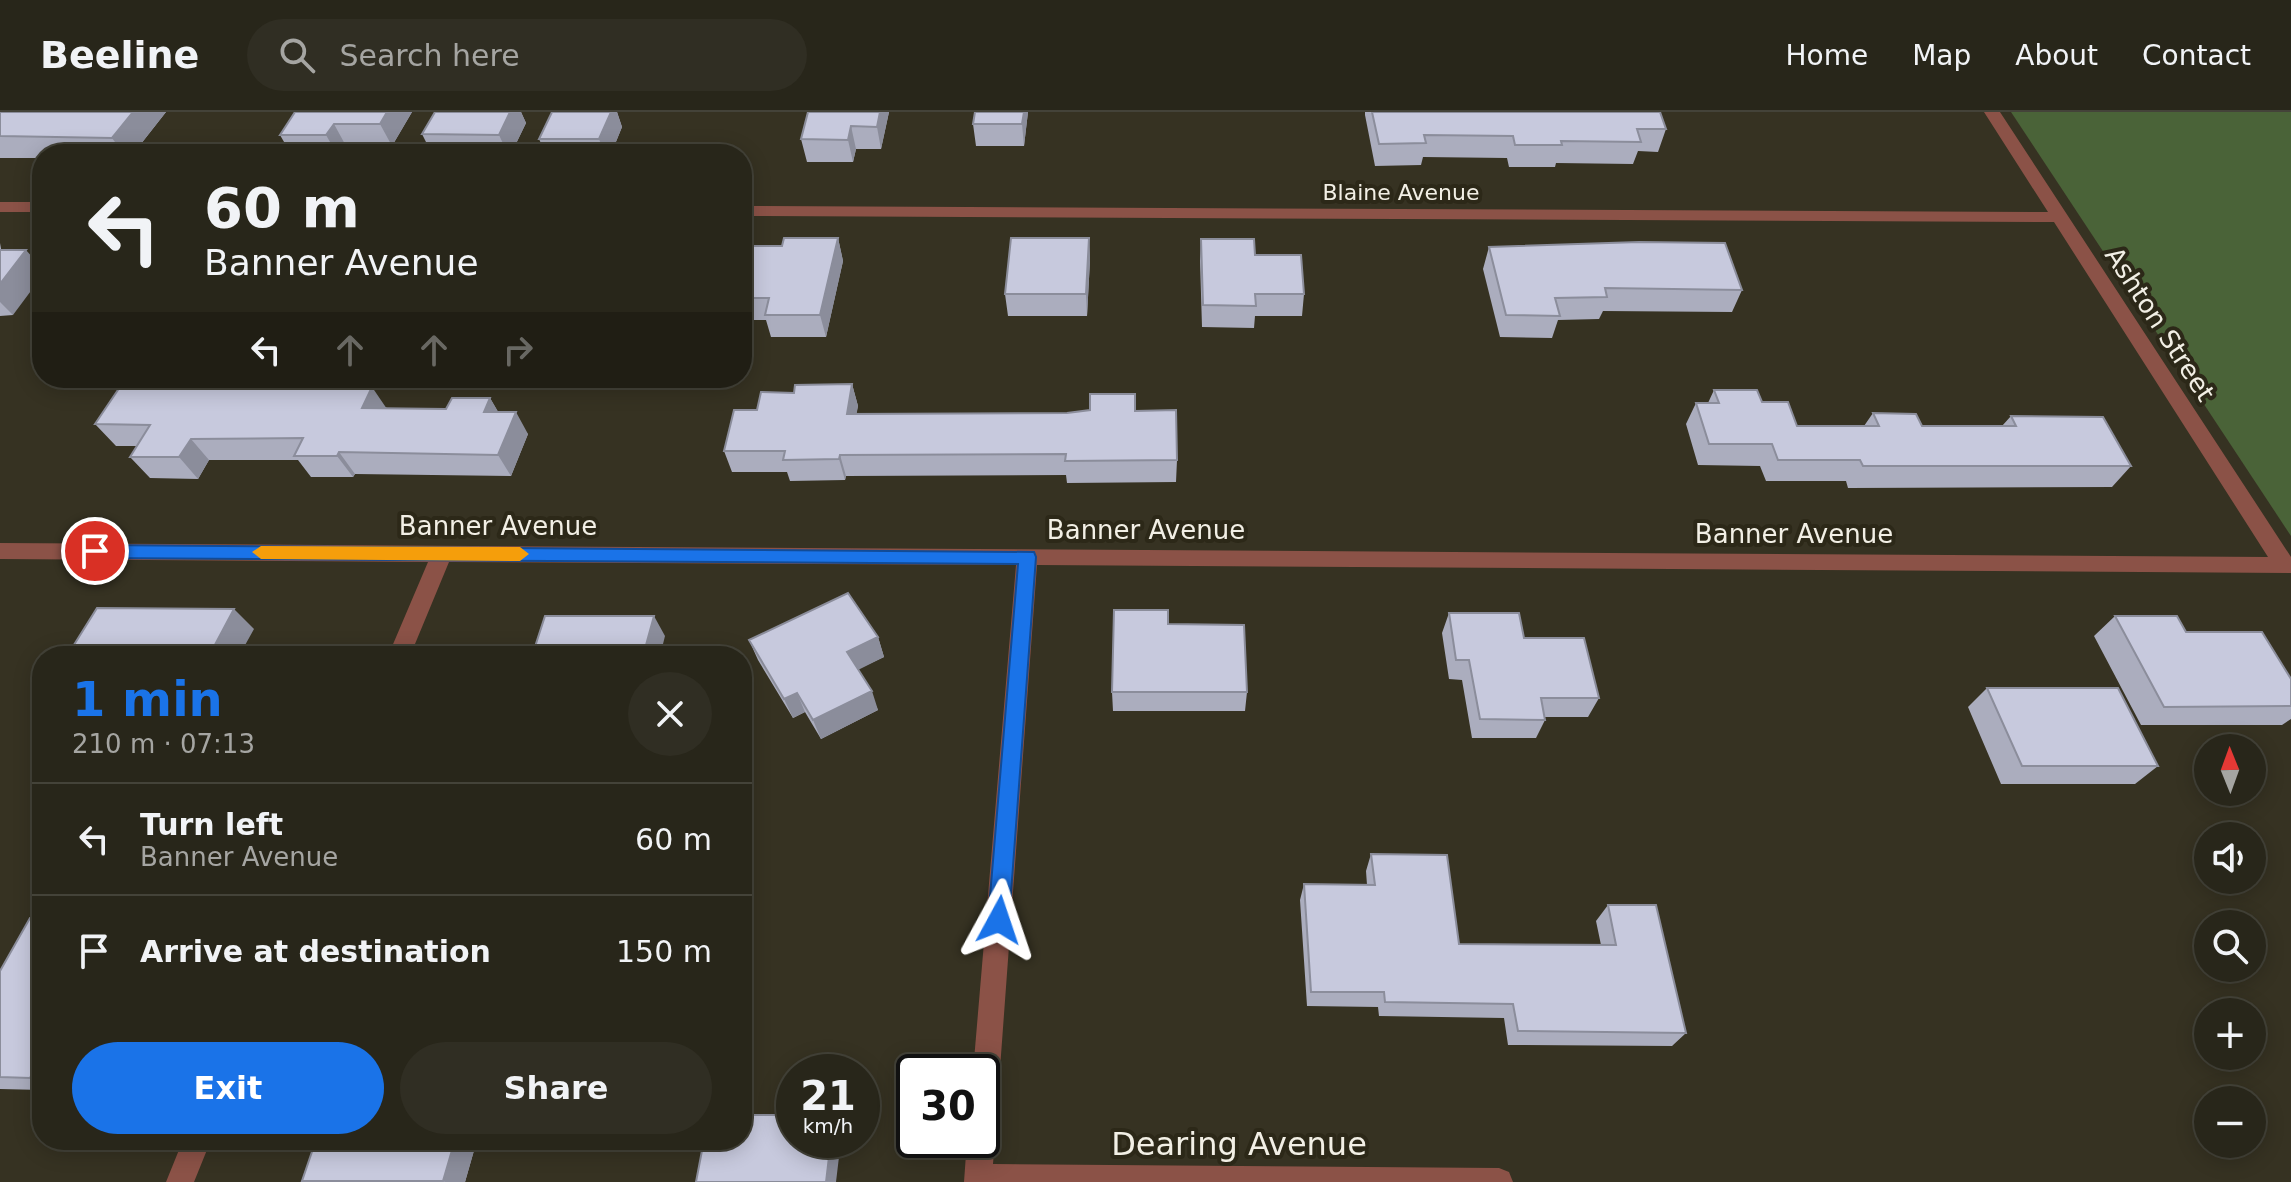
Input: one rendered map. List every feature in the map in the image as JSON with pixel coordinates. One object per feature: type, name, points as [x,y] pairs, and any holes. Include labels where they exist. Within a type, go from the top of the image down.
[{"type":"street","name":"Ashton Street","points":[[1992,112],[2288,565]]},
{"type":"street","points":[[0,207],[32,207]]},
{"type":"street","name":"Blaine Avenue","points":[[752,211],[2060,217]]},
{"type":"street","name":"Banner Avenue","points":[[0,551],[2288,565]]},
{"type":"street","points":[[403,646],[442,554]]},
{"type":"street","points":[[988,1054],[1027,557]]},
{"type":"street","points":[[180,1182],[193,1150]]},
{"type":"street","points":[[978,1180],[980,1158]]},
{"type":"street","name":"Dearing Avenue","points":[[978,1180],[1499,1182]]},
{"type":"green space","points":[[2011,112],[2291,112],[2291,536]]},
{"type":"building","points":[[0,112],[133,112],[112,138],[0,136]]},
{"type":"building","points":[[295,112],[387,112],[380,124],[334,124],[326,135],[280,135]]},
{"type":"building","points":[[435,112],[510,112],[499,135],[422,134]]},
{"type":"building","points":[[552,112],[611,112],[599,139],[539,139]]},
{"type":"building","points":[[808,112],[880,112],[877,127],[851,126],[848,140],[801,139]]},
{"type":"building","points":[[975,112],[1024,112],[1022,124],[973,124]]},
{"type":"building","points":[[1372,112],[1660,112],[1666,129],[1637,129],[1641,142],[1561,141],[1562,145],[1515,145],[1513,136],[1424,135],[1426,143],[1379,144]]},
{"type":"building","points":[[784,238],[838,238],[820,315],[765,315],[769,298],[752,298],[752,246],[782,246]]},
{"type":"building","points":[[1011,238],[1089,238],[1086,294],[1005,294]]},
{"type":"building","points":[[1201,239],[1254,239],[1255,255],[1301,255],[1304,294],[1255,294],[1256,306],[1203,305]]},
{"type":"building","points":[[1639,242],[1725,243],[1742,290],[1605,288],[1607,297],[1555,298],[1560,316],[1506,315],[1489,247]]},
{"type":"building","points":[[0,250],[26,250],[0,284]]},
{"type":"building","points":[[852,384],[847,414],[1067,413],[1090,410],[1090,394],[1135,394],[1135,411],[1176,410],[1177,460],[1065,461],[1066,454],[840,455],[839,459],[783,460],[785,451],[724,451],[734,410],[757,410],[761,392],[794,393],[795,385]]},
{"type":"building","points":[[119,388],[372,388],[362,408],[446,409],[452,398],[490,398],[484,412],[516,412],[498,455],[339,452],[337,456],[294,456],[303,438],[191,439],[179,457],[130,457],[150,425],[95,424]]},
{"type":"building","points":[[1714,390],[1757,390],[1762,402],[1788,402],[1797,426],[1879,426],[1873,413],[1916,414],[1922,426],[2016,426],[2011,416],[2103,417],[2131,466],[1863,466],[1860,460],[1778,460],[1772,444],[1709,444],[1696,403],[1719,403]]},
{"type":"building","points":[[848,593],[878,637],[847,652],[872,691],[813,720],[797,693],[784,699],[749,640]]},
{"type":"building","points":[[97,608],[234,609],[214,646],[73,646]]},
{"type":"building","points":[[1114,610],[1168,610],[1168,624],[1244,625],[1247,692],[1112,692]]},
{"type":"building","points":[[1449,613],[1519,613],[1524,638],[1584,638],[1599,698],[1541,698],[1545,720],[1480,719],[1469,660],[1456,660]]},
{"type":"building","points":[[545,616],[654,616],[646,646],[535,646]]},
{"type":"building","points":[[2115,616],[2177,616],[2186,632],[2262,632],[2291,679],[2291,706],[2164,707]]},
{"type":"building","points":[[1987,688],[2118,688],[2158,766],[2022,766]]},
{"type":"building","points":[[1371,854],[1447,855],[1459,944],[1616,945],[1608,905],[1656,905],[1686,1033],[1518,1031],[1513,1004],[1385,1002],[1384,992],[1311,992],[1304,884],[1375,885]]},
{"type":"building","points":[[32,918],[30,1078],[0,1077],[0,971]]},
{"type":"building","points":[[752,1115],[776,1115],[776,1158],[829,1158],[826,1182],[696,1182],[702,1150],[752,1150]]},
{"type":"building","points":[[313,1150],[452,1150],[443,1181],[302,1181]]},
{"type":"slow traffic","points":[[261,552],[520,554]]},
{"type":"route","points":[[95,551],[1027,557],[999,920]]}]
